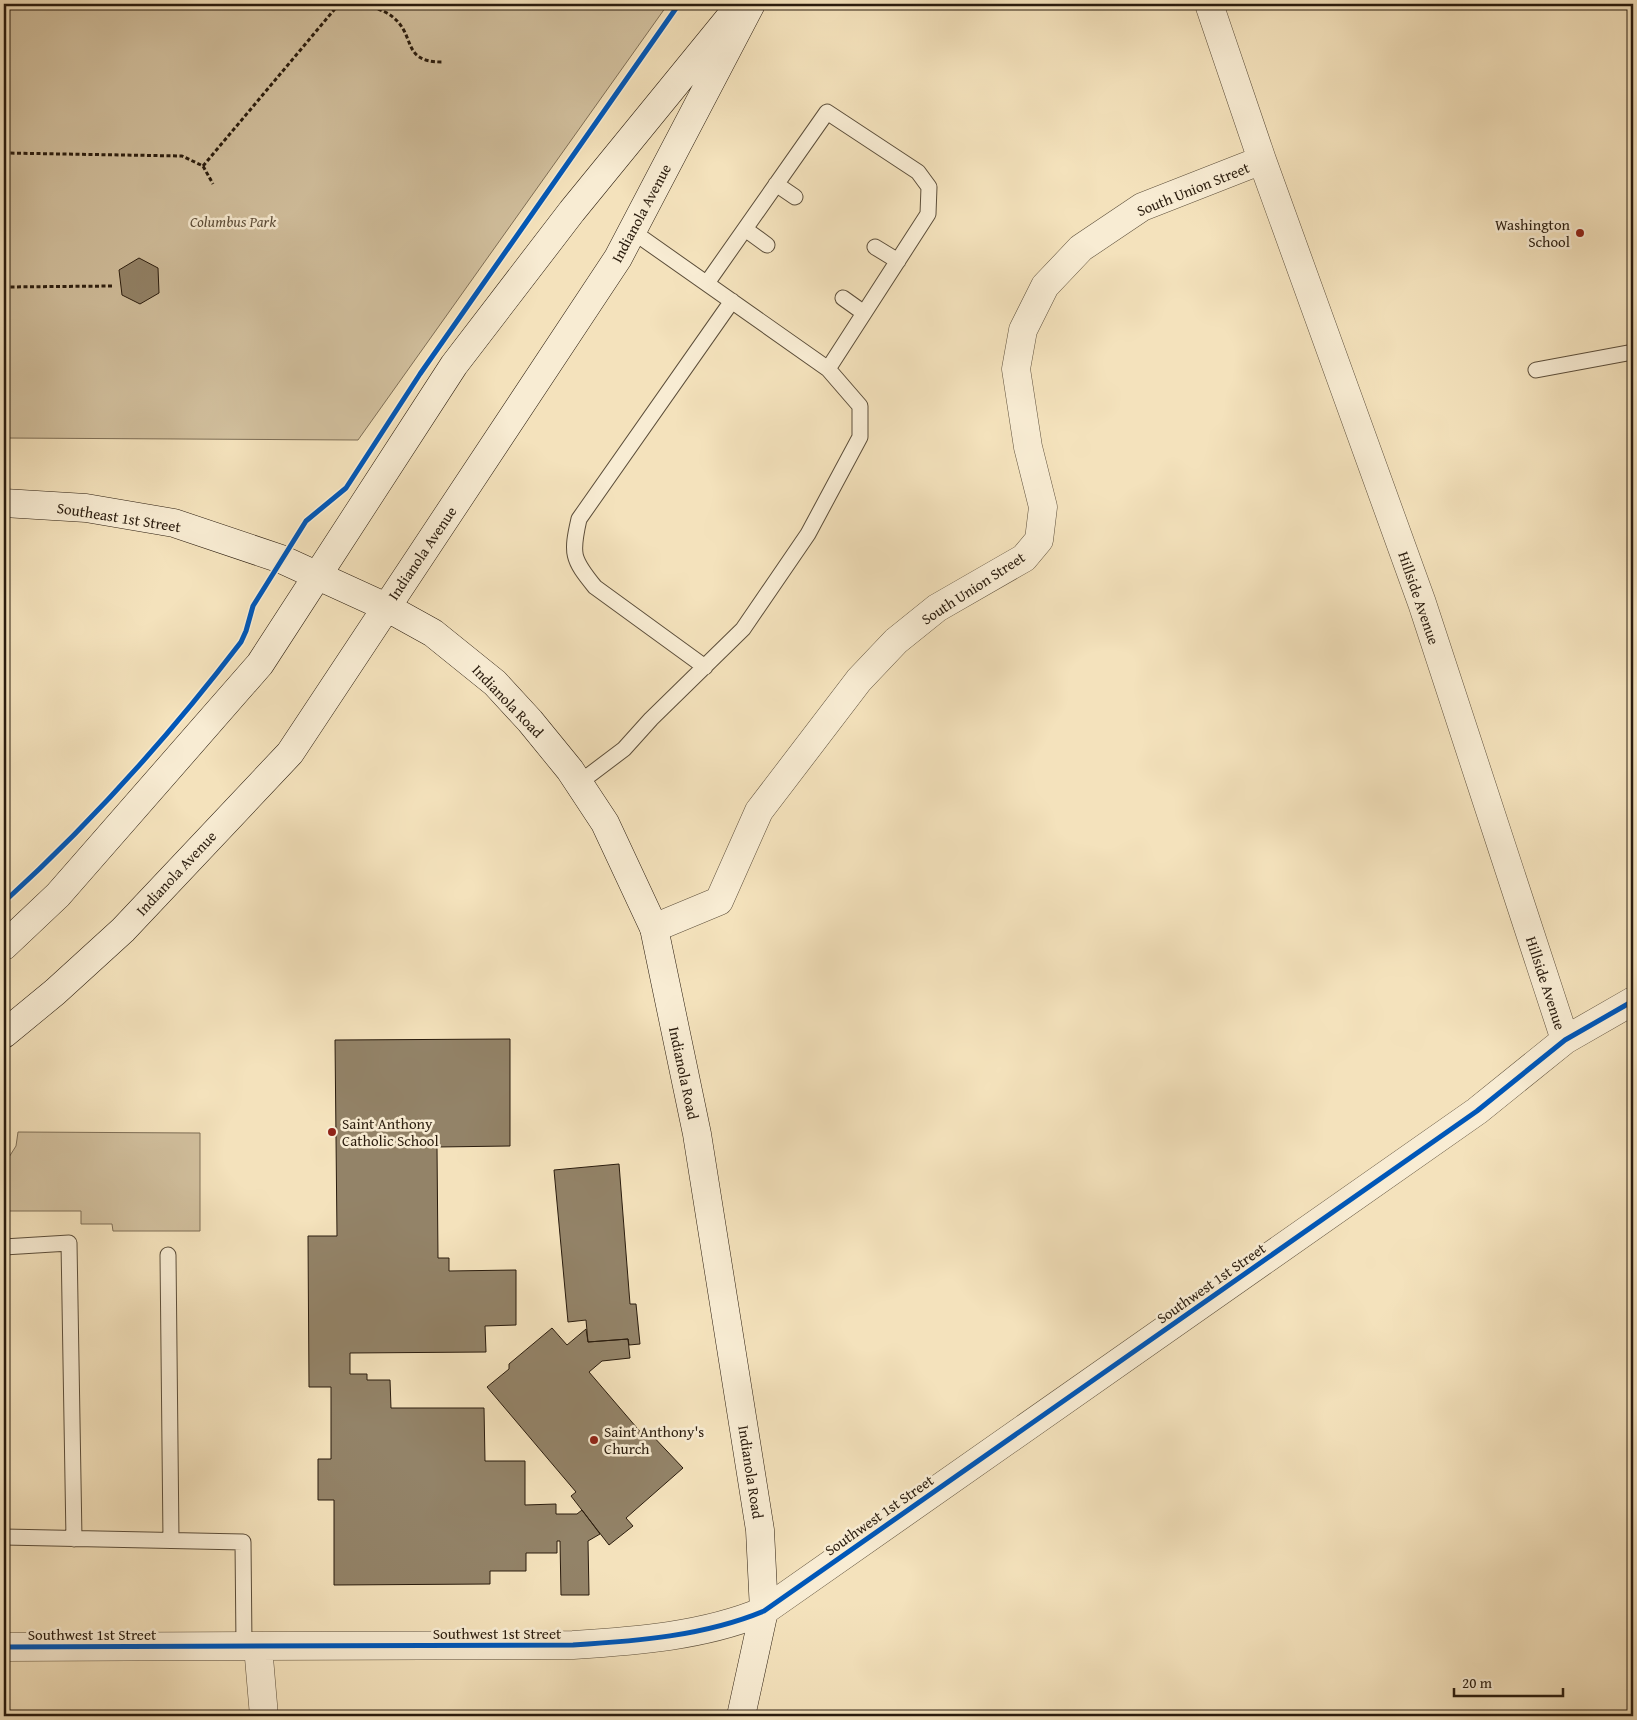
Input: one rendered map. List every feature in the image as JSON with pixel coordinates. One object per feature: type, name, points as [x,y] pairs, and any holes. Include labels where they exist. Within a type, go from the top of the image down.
[{"type":"main road","points":[[4,946],[58,895],[260,664],[454,365],[572,212],[741,4]]},
{"type":"main road","name":"Indianola Avenue","points":[[4,1034],[55,992],[123,930],[290,753],[618,258],[751,4]]},
{"type":"main road","name":"Hillside Avenue","points":[[1209,4],[1262,160],[1422,603],[1565,1040]]},
{"type":"main road","name":"South Union Street","points":[[654,928],[719,901],[759,811],[859,680],[896,641],[937,608],[1024,558],[1039,540],[1043,507],[1028,447],[1016,369],[1023,330],[1045,286],[1081,248],[1142,207],[1262,160]]},
{"type":"main road","name":"Southeast 1st Street","points":[[4,503],[86,508],[174,523],[282,559],[316,576]]},
{"type":"main road","name":"Indianola Road","points":[[316,576],[386,607],[433,633],[495,683],[530,721],[579,783],[606,823],[654,928],[703,1172],[760,1530],[764,1611],[741,1716]]},
{"type":"main road","name":"Southwest 1st Street","points":[[4,1647],[573,1645],[663,1637],[745,1619],[764,1611],[1477,1111],[1565,1040],[1630,1005]]},
{"type":"main road","points":[[251,1646],[264,1716]]},
{"type":"lane","points":[[707,283],[827,112],[918,172],[929,187],[928,214],[828,369]]},
{"type":"lane","points":[[776,184],[795,197]]},
{"type":"lane","points":[[745,229],[767,246]]},
{"type":"lane","points":[[579,783],[624,749],[651,718],[744,629],[803,542],[860,437],[860,406],[828,369],[632,231]]},
{"type":"lane","points":[[876,247],[898,261]]},
{"type":"lane","points":[[843,298],[864,313]]},
{"type":"lane","points":[[704,667],[595,587],[581,570],[573,547],[579,519],[732,301]]},
{"type":"lane","points":[[1536,370],[1633,352]]},
{"type":"lane","points":[[4,1247],[69,1243],[74,1539]]},
{"type":"lane","points":[[168,1255],[171,1540]]},
{"type":"lane","points":[[4,1537],[243,1542],[251,1646]]},
{"type":"path","points":[[203,166],[339,4]]},
{"type":"path","points":[[346,4],[377,8],[388,14],[404,30],[416,57],[425,62],[442,62]]},
{"type":"path","points":[[4,153],[182,156],[203,166],[213,184]]},
{"type":"path","points":[[4,287],[114,286]]},
{"type":"green space","name":"Columbus Park","points":[[4,4],[668,4],[358,440],[4,438]]},
{"type":"green space","points":[[18,1132],[200,1133],[200,1231],[113,1231],[112,1224],[81,1224],[81,1211],[4,1211],[4,1165],[16,1146]]},
{"type":"building","points":[[139,258],[158,268],[159,293],[140,304],[122,295],[119,270]]},
{"type":"building","name":"Saint Anthony Catholic School","points":[[510,1039],[510,1146],[437,1147],[438,1258],[449,1258],[449,1271],[516,1270],[516,1325],[485,1326],[486,1352],[350,1353],[350,1374],[367,1374],[367,1380],[390,1380],[391,1408],[484,1408],[485,1461],[525,1461],[525,1505],[556,1504],[556,1514],[577,1514],[582,1510],[600,1534],[588,1541],[589,1595],[561,1595],[560,1541],[557,1541],[557,1553],[526,1553],[526,1571],[490,1571],[490,1584],[334,1585],[334,1500],[318,1500],[318,1459],[331,1459],[331,1387],[309,1387],[308,1236],[337,1236],[335,1040]]},
{"type":"building","points":[[619,1164],[630,1304],[636,1304],[640,1344],[629,1345],[628,1339],[588,1342],[586,1320],[568,1322],[554,1170]]},
{"type":"building","name":"Saint Anthony's Church","points":[[552,1328],[567,1345],[586,1329],[588,1342],[628,1339],[630,1358],[602,1361],[589,1372],[643,1435],[648,1431],[683,1468],[626,1518],[633,1526],[609,1545],[571,1496],[576,1492],[487,1387],[509,1369],[509,1364]]},
{"type":"cycle path","points":[[4,902],[98,810],[158,744],[241,642],[253,606],[306,521],[346,488],[420,374],[679,4]]},
{"type":"cycle path","points":[[4,1647],[573,1645],[621,1642],[694,1632],[764,1611],[1477,1111],[1565,1040],[1633,1001]]},
{"type":"place","name":"Washington School","points":[[1580,233]]},
{"type":"place","name":"Saint Anthony Catholic School","points":[[332,1132]]},
{"type":"place","name":"Saint Anthony's Church","points":[[594,1440]]}]
